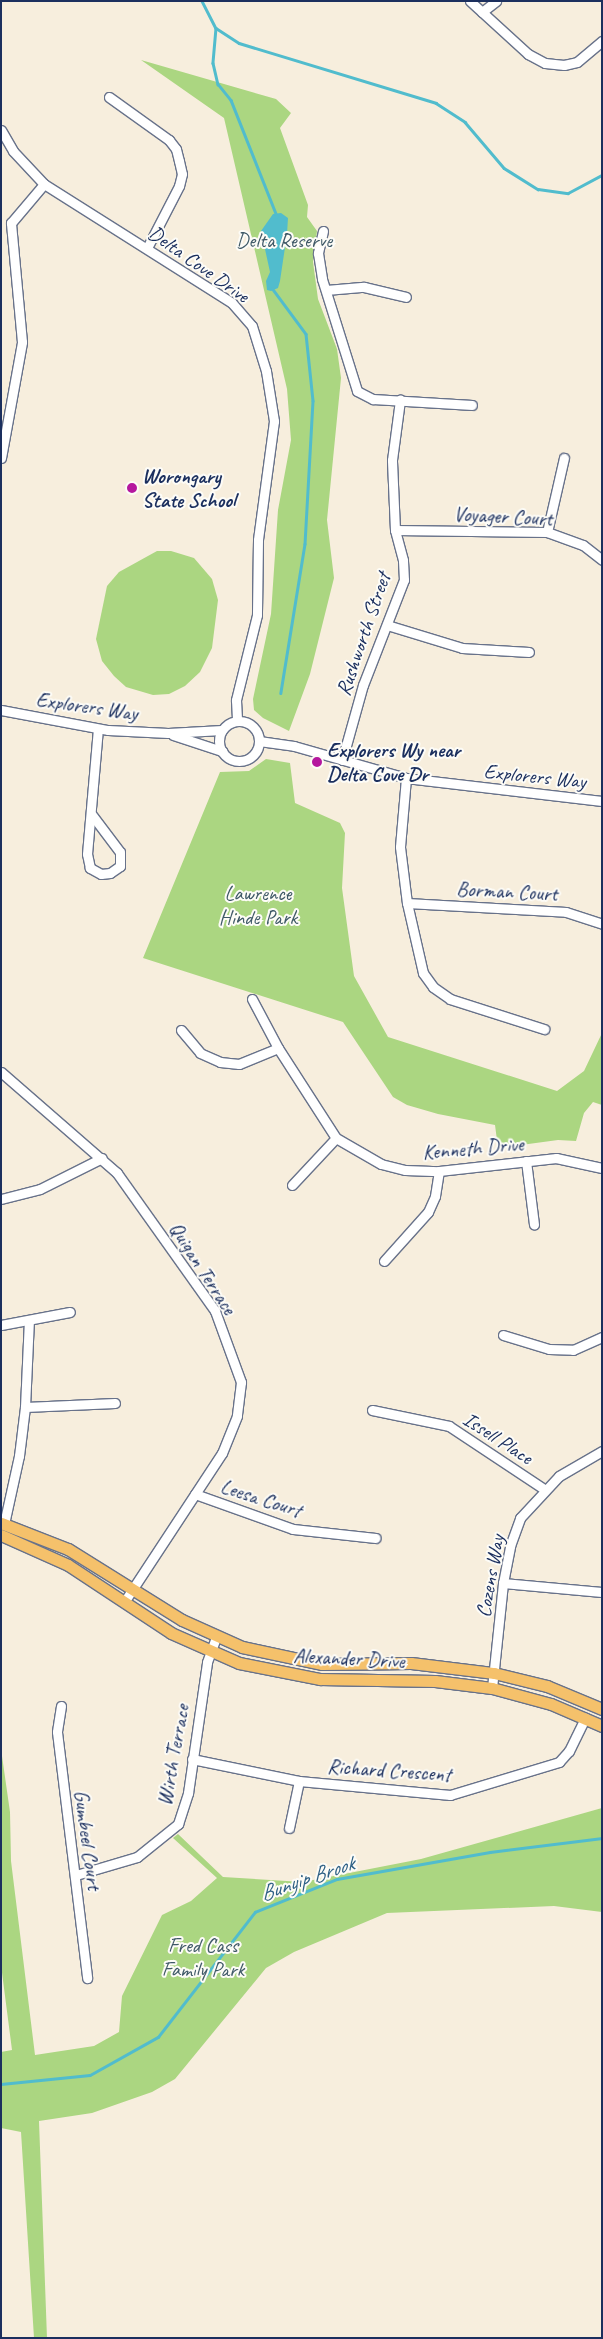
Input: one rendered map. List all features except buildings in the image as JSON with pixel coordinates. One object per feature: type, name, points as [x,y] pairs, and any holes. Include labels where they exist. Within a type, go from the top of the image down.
[{"type":"main road","name":"Alexander Drive","points":[[2,1527],[68,1550],[132,1588],[161,1608],[216,1637],[263,1653],[322,1664],[410,1663],[494,1672],[547,1686],[602,1709]]},
{"type":"main road","name":"Alexander Drive","points":[[2,1527],[52,1556],[171,1633],[210,1652],[247,1665],[300,1677],[339,1681],[435,1681],[492,1688],[531,1697],[602,1726]]},
{"type":"street","points":[[470,1],[528,54],[546,63],[564,65],[577,62],[602,41]]},
{"type":"street","points":[[482,12],[496,1]]},
{"type":"street","points":[[109,97],[169,140],[176,149],[182,174],[180,186],[147,248]]},
{"type":"street","name":"Delta Cove Drive","points":[[1,130],[13,151],[44,184],[232,303],[252,326],[272,402],[273,431],[258,540],[258,602],[236,700],[237,721]]},
{"type":"street","points":[[1,458],[22,342],[11,223],[44,184]]},
{"type":"street","points":[[323,231],[318,253],[329,307],[342,334],[357,391],[373,398],[472,405]]},
{"type":"street","points":[[326,290],[364,287],[406,297]]},
{"type":"street","name":"Rushworth Street","points":[[342,760],[363,685],[404,580],[403,560],[395,530],[392,460],[400,400]]},
{"type":"street","points":[[547,532],[564,458]]},
{"type":"street","name":"Voyager Court","points":[[395,530],[547,532],[583,545],[602,560]]},
{"type":"street","points":[[387,625],[462,648],[529,652]]},
{"type":"street","name":"Explorers Way","points":[[1,710],[98,729],[168,733],[222,730],[237,721]]},
{"type":"street","points":[[237,721],[254,727],[259,741]]},
{"type":"street","points":[[92,815],[120,852],[120,866],[110,873],[94,871],[88,862],[98,729]]},
{"type":"street","points":[[222,730],[222,751]]},
{"type":"street","name":"Explorers Way","points":[[168,733],[222,751],[233,759],[241,760],[254,754],[259,741],[281,743],[406,778],[602,801]]},
{"type":"street","points":[[406,778],[400,848],[418,956],[433,987],[450,999],[544,1029]]},
{"type":"street","name":"Borman Court","points":[[408,903],[566,912],[602,924]]},
{"type":"street","name":"Kenneth Drive","points":[[252,999],[278,1048],[336,1138],[381,1164],[405,1170],[439,1171],[556,1158],[602,1168]]},
{"type":"street","points":[[181,1030],[200,1054],[220,1062],[239,1064],[278,1048]]},
{"type":"street","name":"Quigan Terrace","points":[[1,1072],[117,1173],[215,1311],[241,1382],[237,1416],[222,1453],[124,1602]]},
{"type":"street","points":[[292,1185],[336,1138]]},
{"type":"street","points":[[1,1199],[40,1189],[102,1158]]},
{"type":"street","points":[[526,1161],[534,1224]]},
{"type":"street","points":[[384,1261],[428,1212],[435,1196],[439,1171]]},
{"type":"street","points":[[1,1325],[70,1312]]},
{"type":"street","points":[[2,1527],[19,1456],[25,1407],[29,1320]]},
{"type":"street","points":[[503,1335],[549,1349],[573,1350],[602,1337]]},
{"type":"street","points":[[25,1407],[115,1403]]},
{"type":"street","name":"Issell Place","points":[[372,1410],[450,1426],[544,1489]]},
{"type":"street","name":"Cozens Way","points":[[492,1688],[503,1583],[510,1546],[520,1518],[544,1489],[559,1476],[602,1451]]},
{"type":"street","name":"Leesa Court","points":[[195,1494],[293,1529],[376,1538]]},
{"type":"street","points":[[503,1583],[602,1592]]},
{"type":"street","name":"Wirth Terrace","points":[[76,1875],[137,1857],[178,1824],[188,1793],[210,1652],[216,1637]]},
{"type":"street","name":"Gumbeel Court","points":[[61,1706],[57,1732],[76,1875],[87,1978]]},
{"type":"street","name":"Richard Crescent","points":[[192,1759],[299,1781],[437,1796],[464,1792],[559,1762],[569,1751],[585,1718]]},
{"type":"street","points":[[290,1828],[299,1781]]},
{"type":"green space","name":"Delta Reserve","points":[[141,60],[276,99],[291,113],[280,128],[308,205],[307,217],[317,231],[313,262],[318,299],[337,349],[341,378],[327,520],[334,578],[310,674],[289,731],[263,718],[254,710],[253,699],[271,614],[278,510],[291,440],[287,389],[224,118]]},
{"type":"green space","points":[[157,551],[171,551],[194,558],[212,579],[218,600],[212,648],[200,672],[185,686],[169,694],[153,695],[126,687],[114,676],[102,661],[96,639],[107,586],[119,572]]},
{"type":"green space","name":"Lawrence Hinde Park","points":[[266,759],[290,763],[295,803],[340,823],[345,833],[342,888],[354,976],[388,1037],[557,1091],[584,1071],[602,1033],[602,1105],[593,1102],[584,1113],[576,1141],[558,1140],[498,1148],[495,1125],[438,1114],[407,1105],[393,1097],[343,1022],[143,958],[220,772],[249,771]]},
{"type":"green space","name":"Fred Cass Family Park","points":[[1,1749],[10,1812],[11,1861],[35,2055],[94,2046],[119,2032],[122,1996],[162,1915],[191,1901],[217,1878],[173,1838],[178,1834],[223,1877],[303,1882],[421,1859],[602,1808],[602,1912],[554,1906],[387,1913],[294,1952],[266,1968],[175,2079],[152,2092],[92,2113],[39,2121],[47,2338],[34,2338],[21,2132],[1,2128],[1,2052],[12,2050],[1,1965]]},
{"type":"water","points":[[281,213],[288,218],[287,234],[280,281],[278,288],[271,291],[267,290],[266,281],[270,272],[261,231],[273,214]]},
{"type":"waterway","points":[[202,1],[216,28],[239,43],[436,103],[465,122],[504,168],[538,189],[568,193],[602,175]]},
{"type":"waterway","points":[[216,28],[213,63],[218,84],[231,100],[277,216]]},
{"type":"waterway","points":[[272,288],[306,334],[313,401],[305,544],[281,693]]},
{"type":"waterway","name":"Bunyip Brook","points":[[1,2084],[90,2075],[158,2037],[255,1912],[337,1879],[490,1852],[602,1838]]},
{"type":"place","name":"Worongary State School","points":[[132,488]]},
{"type":"place","name":"Explorers Wy near Delta Cove Dr","points":[[317,762]]}]
